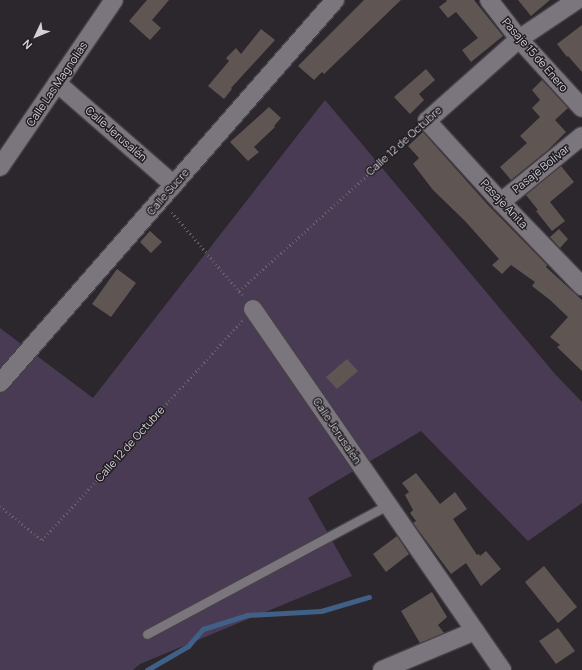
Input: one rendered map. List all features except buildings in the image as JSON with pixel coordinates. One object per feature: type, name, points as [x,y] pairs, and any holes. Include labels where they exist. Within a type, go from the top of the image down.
[{"type":"street","name":"Calle Las Magnolias","points":[[0,168],[114,0]]},
{"type":"street","name":"Calle Sucre","points":[[0,383],[335,0]]},
{"type":"street","name":"Pasaje 15 de Enero","points":[[489,0],[519,39],[582,108]]},
{"type":"street","name":"Calle 12 de Octubre","points":[[427,121],[519,39],[577,0]]},
{"type":"street","name":"Calle Jerusalén","points":[[57,83],[174,185]]},
{"type":"street","name":"Pasaje Anita","points":[[427,121],[501,202],[582,286]]},
{"type":"street","name":"Pasaje Bolívar","points":[[501,202],[582,136]]},
{"type":"street","name":"Calle Jerusalén","points":[[253,308],[502,670]]},
{"type":"street","points":[[382,670],[475,631]]},
{"type":"lane","points":[[147,634],[388,505]]},
{"type":"path","name":"Calle 12 de Octubre","points":[[239,291],[427,121]]},
{"type":"path","points":[[161,200],[253,308]]},
{"type":"path","name":"Calle 12 de Octubre","points":[[0,506],[42,540],[253,308]]},
{"type":"shaded area","points":[[325,100],[555,374],[582,402],[582,503],[528,541],[421,431],[308,498],[352,576],[140,664],[133,670],[0,670],[0,328],[93,398]]},
{"type":"waterway","points":[[147,670],[188,646],[203,629],[247,615],[321,611],[369,597]]}]
